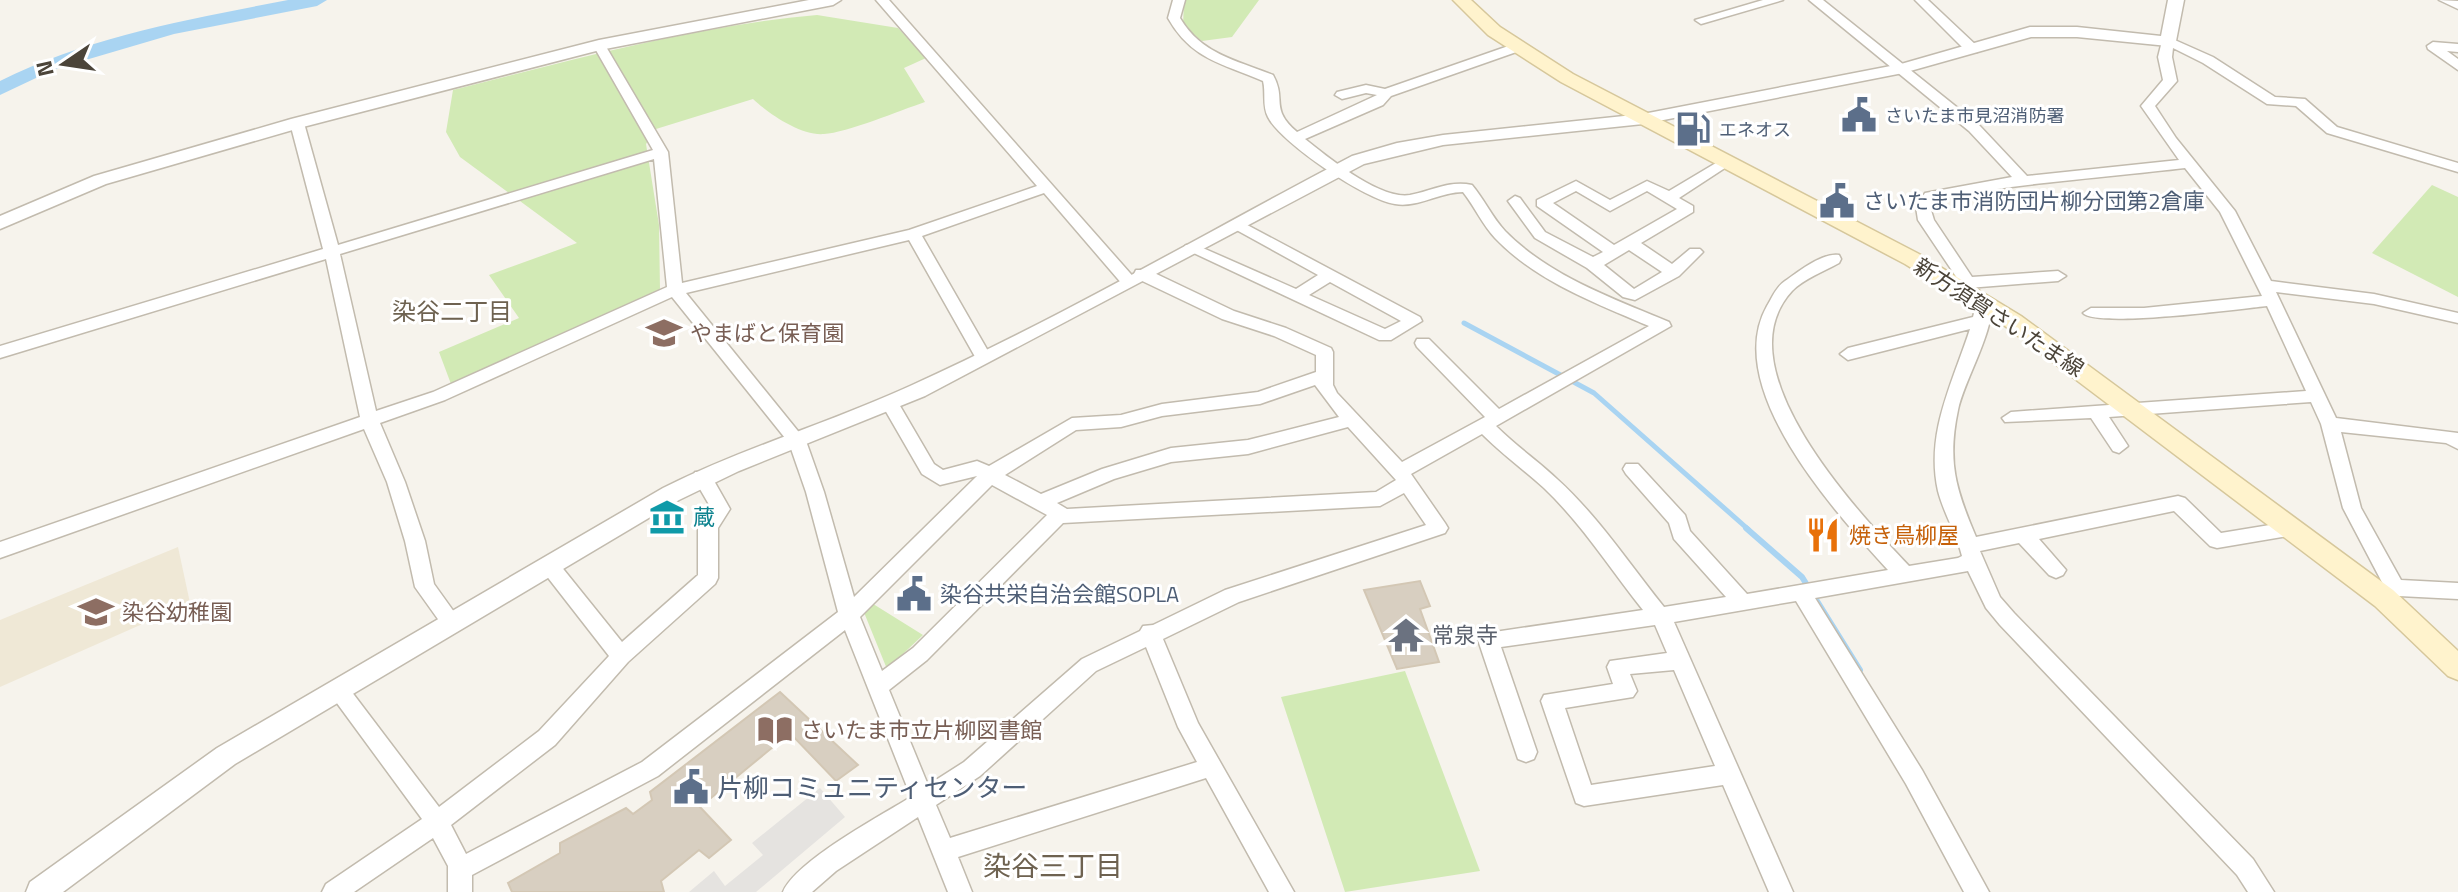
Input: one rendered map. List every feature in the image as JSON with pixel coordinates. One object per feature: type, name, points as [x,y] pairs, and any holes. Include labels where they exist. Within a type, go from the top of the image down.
[{"type":"main road","name":"新方須賀さいたま線","points":[[1461,0],[1517,47],[1643,119],[1962,283],[1984,311],[2133,409],[2294,528],[2390,593],[2458,668]]},
{"type":"street","points":[[0,223],[100,180],[297,123],[599,45],[833,0]]},
{"type":"street","points":[[795,892],[828,863],[972,769],[1089,665],[1150,632],[1278,579],[1438,528],[1404,477],[1331,397],[1324,385],[1325,352],[1136,278],[1047,187],[882,0]]},
{"type":"street","points":[[890,403],[928,469],[940,478],[977,468],[1060,514],[1165,512],[1380,499],[1404,477],[1490,421],[1663,326],[1580,291],[1533,259],[1499,233],[1467,188],[1452,186],[1412,200],[1371,193],[1276,120],[1271,109],[1272,90],[1268,78],[1202,51],[1185,37],[1174,18],[1179,0]]},
{"type":"street","points":[[1701,20],[1777,0]]},
{"type":"street","points":[[1815,0],[1974,128],[2023,180]]},
{"type":"street","points":[[1921,0],[1972,49]]},
{"type":"street","points":[[2176,0],[2165,57],[2170,81],[2148,106],[2227,211],[2269,293],[2330,424],[2352,508],[2390,593],[2458,591]]},
{"type":"street","points":[[40,892],[215,763],[702,477],[890,403],[984,358],[1339,170],[1378,153],[1417,144],[1643,119],[1903,68],[2014,35],[2042,31],[2168,41],[2208,60],[2272,101],[2300,102],[2332,130],[2458,168]]},
{"type":"street","points":[[599,45],[661,152],[675,290],[797,441],[815,492],[849,615],[960,892]]},
{"type":"street","points":[[2458,48],[2433,46],[2458,66]]},
{"type":"street","points":[[1296,138],[1378,102],[1386,93],[1517,47]]},
{"type":"street","points":[[1416,64],[1430,77]]},
{"type":"street","points":[[1342,95],[1366,89],[1386,93]]},
{"type":"street","points":[[297,123],[332,252],[369,419],[396,482],[415,541],[425,587],[452,623]]},
{"type":"street","points":[[0,352],[661,152]]},
{"type":"street","points":[[1670,197],[1726,161]]},
{"type":"street","points":[[2058,276],[1962,283],[1926,220],[1924,199],[1992,183],[2190,163]]},
{"type":"street","points":[[1593,264],[1630,243],[1688,209],[1647,185],[1610,206],[1576,185],[1542,203],[1614,252]]},
{"type":"street","points":[[0,550],[174,491],[481,379],[675,290],[913,234],[1047,187]]},
{"type":"street","points":[[1515,201],[1540,235],[1593,264],[1635,295],[1673,272],[1695,252]]},
{"type":"street","points":[[1191,248],[1385,336],[1414,321],[1236,224]]},
{"type":"street","points":[[913,234],[984,358]]},
{"type":"street","points":[[1630,243],[1673,272]]},
{"type":"street","points":[[1833,259],[1802,273],[1778,298],[1766,327],[1762,365],[1782,415],[1824,483],[1904,574]]},
{"type":"street","points":[[1297,296],[1329,275]]},
{"type":"street","points":[[2091,313],[2144,313],[2269,293],[2374,299],[2458,318]]},
{"type":"street","points":[[1848,354],[1984,311]]},
{"type":"street","points":[[1984,311],[1953,393],[1946,438],[1946,485],[1988,594],[2007,619],[2245,867],[2262,892]]},
{"type":"street","points":[[1423,343],[1490,421],[1515,456],[1550,483],[1577,512],[1656,617],[1663,621],[1682,660],[1727,774],[1781,892]]},
{"type":"street","points":[[338,689],[437,822],[460,880],[650,769],[849,615],[990,475],[1072,424],[1121,421],[1162,410],[1260,398],[1324,375]]},
{"type":"street","points":[[2011,418],[2315,396]]},
{"type":"street","points":[[2096,412],[2119,446]]},
{"type":"street","points":[[1039,503],[1108,474],[1171,455],[1248,447],[1352,420]]},
{"type":"street","points":[[2330,424],[2456,442]]},
{"type":"street","points":[[1632,469],[1678,520],[1681,534],[1742,602]]},
{"type":"street","points":[[334,892],[437,822],[547,738],[621,656],[708,578],[708,527],[721,509],[702,477]]},
{"type":"street","points":[[1526,752],[1488,640],[1656,617],[1963,565],[1971,552],[2023,535],[2178,503],[2217,541],[2294,528]]},
{"type":"street","points":[[877,687],[920,654],[1060,514]]},
{"type":"street","points":[[2023,535],[2056,570]]},
{"type":"street","points":[[549,565],[621,656]]},
{"type":"street","points":[[1801,592],[1914,777],[1977,892]]},
{"type":"street","points":[[1150,632],[1189,727],[1282,892]]},
{"type":"street","points":[[1682,660],[1617,667],[1626,691],[1552,701],[1584,796],[1727,774]]},
{"type":"street","points":[[943,851],[1211,767]]},
{"type":"shaded area","name":"染谷幼稚園","points":[[178,547],[190,603],[0,687],[0,620]]},
{"type":"shaded area","points":[[820,788],[845,817],[756,892],[689,892],[714,871],[725,886],[763,855],[752,843]]},
{"type":"green space","points":[[1184,0],[1259,0],[1232,37],[1202,41],[1183,26]]},
{"type":"green space","points":[[817,15],[898,28],[926,58],[904,68],[925,102],[834,133],[815,134],[796,128],[753,99],[656,129],[646,144],[659,225],[660,290],[451,384],[439,352],[519,318],[489,275],[577,243],[460,157],[446,132],[453,90],[679,36]]},
{"type":"green space","points":[[2432,185],[2458,197],[2458,297],[2372,253]]},
{"type":"green space","points":[[870,602],[923,635],[887,669],[863,610]]},
{"type":"green space","points":[[1405,671],[1480,871],[1345,892],[1281,697]]},
{"type":"building","name":"常泉寺","points":[[1420,581],[1430,606],[1420,609],[1439,662],[1397,669],[1364,590]]},
{"type":"building","name":"片柳コミュニティセンター","points":[[780,692],[858,765],[836,781],[790,733],[700,807],[731,840],[709,858],[699,850],[661,881],[664,892],[512,892],[508,883],[560,853],[560,843],[626,808],[633,814],[652,800],[650,792]]},
{"type":"waterway","points":[[0,89],[48,65],[171,29],[317,0]]},
{"type":"waterway","points":[[1464,323],[1594,393],[1749,530]]},
{"type":"waterway","points":[[1746,528],[1802,577],[1860,670]]},
{"type":"place","name":"さいたま市見沼消防署","points":[[1859,115]]},
{"type":"place","name":"エネオス","points":[[1693,129]]},
{"type":"place","name":"さいたま市消防団片柳分団第2倉庫","points":[[1837,201]]},
{"type":"place","name":"やまばと保育園","points":[[664,333]]},
{"type":"place","name":"蔵","points":[[667,517]]},
{"type":"place","name":"焼き鳥柳屋","points":[[1823,535]]},
{"type":"place","name":"染谷共栄自治会館SOPLA","points":[[914,594]]},
{"type":"place","name":"染谷幼稚園","points":[[96,612]]},
{"type":"place","name":"常泉寺","points":[[1406,635]]},
{"type":"place","name":"さいたま市立片柳図書館","points":[[775,730]]},
{"type":"place","name":"片柳コミュニティセンター","points":[[691,787]]},
{"type":"district","name":"染谷二丁目","points":[[452,311]]},
{"type":"district","name":"染谷三丁目","points":[[1053,865]]}]
